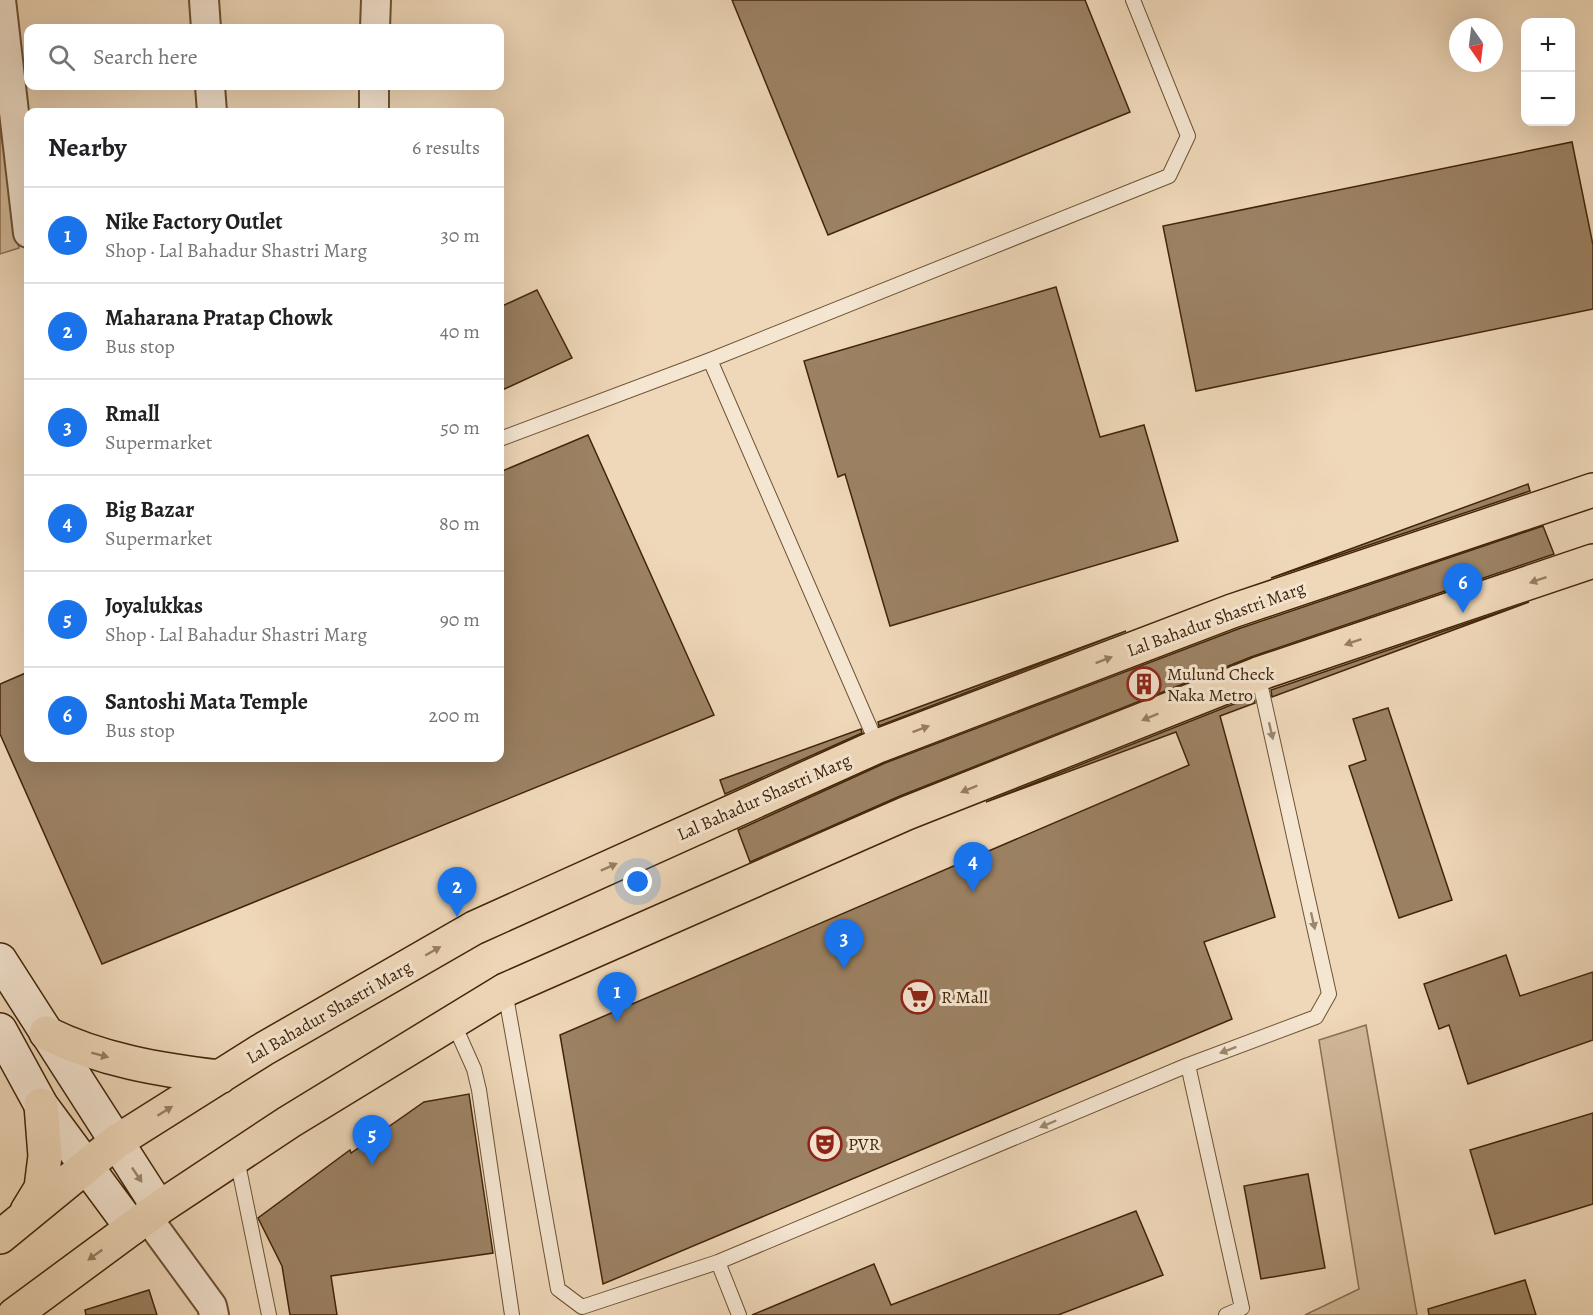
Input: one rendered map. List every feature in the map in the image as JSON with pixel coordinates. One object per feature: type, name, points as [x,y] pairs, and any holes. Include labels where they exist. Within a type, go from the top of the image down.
[{"type":"main road","name":"Lal Bahadur Shastri Marg","points":[[11,1227],[116,1142],[220,1077],[474,928],[878,746],[1232,611],[1593,490]]},
{"type":"main road","points":[[14,1315],[146,1218],[236,1157],[505,990],[907,813],[1258,674],[1593,561]]},
{"type":"main road","points":[[25,1020],[77,1048],[102,1056],[182,1073],[220,1077]]},
{"type":"main road","points":[[11,1227],[41,1188],[45,1156],[41,1105]]},
{"type":"street","points":[[1,0],[24,198]]},
{"type":"street","points":[[204,0],[206,24]]},
{"type":"street","points":[[375,24],[376,0]]},
{"type":"street","points":[[210,90],[212,108]]},
{"type":"street","points":[[374,90],[374,108]]},
{"type":"street","points":[[0,960],[25,1020],[116,1142],[146,1218]]},
{"type":"street","points":[[0,1030],[41,1105],[85,1167],[146,1218],[212,1306],[214,1315]]},
{"type":"lane","points":[[504,437],[710,360],[1169,176],[1188,136],[1133,0]]},
{"type":"lane","points":[[710,360],[878,746]]},
{"type":"lane","points":[[505,990],[558,1289],[582,1307],[718,1262],[1188,1065],[1317,1017],[1329,994],[1258,674]]},
{"type":"lane","points":[[453,1022],[474,1069],[479,1090],[512,1315]]},
{"type":"lane","points":[[1188,1065],[1242,1308],[1226,1315]]},
{"type":"lane","points":[[236,1157],[270,1315]]},
{"type":"lane","points":[[718,1262],[739,1315]]},
{"type":"shaded area","points":[[0,128],[19,248],[0,254]]},
{"type":"shaded area","points":[[1366,1025],[1417,1315],[1305,1315],[1359,1289],[1319,1040]]},
{"type":"building","points":[[732,0],[1085,0],[1130,112],[828,235]]},
{"type":"building","points":[[1572,142],[1593,245],[1593,309],[1196,391],[1163,226]]},
{"type":"building","points":[[1056,287],[1100,437],[1144,425],[1178,541],[890,626],[845,474],[838,477],[804,361]]},
{"type":"building","points":[[537,290],[572,358],[504,389],[504,305]]},
{"type":"building","points":[[588,435],[714,715],[102,964],[0,734],[0,684],[24,674],[24,762],[504,762],[504,470]]},
{"type":"building","points":[[1528,484],[1530,491],[1271,578]]},
{"type":"building","points":[[1543,526],[1554,554],[1251,657],[900,796],[750,862],[738,830],[885,763],[1238,629]]},
{"type":"building","points":[[1529,602],[1272,697],[1271,690]]},
{"type":"building","points":[[1126,631],[879,726],[878,722]]},
{"type":"building","name":"R Mall","points":[[1254,696],[1255,703],[1220,716],[1275,917],[1204,942],[1232,1019],[603,1284],[560,1035],[1189,765],[1176,732],[986,802]]},
{"type":"building","points":[[1388,708],[1452,900],[1399,918],[1349,766],[1366,760],[1353,719]]},
{"type":"building","points":[[861,729],[862,733],[725,794],[720,780]]},
{"type":"building","points":[[1506,955],[1520,996],[1593,972],[1593,1040],[1468,1084],[1449,1025],[1439,1029],[1424,984]]},
{"type":"building","points":[[469,1094],[493,1253],[331,1276],[337,1315],[290,1315],[282,1266],[258,1218],[350,1150],[351,1153],[424,1102]]},
{"type":"building","points":[[1593,1113],[1593,1204],[1495,1234],[1470,1150]]},
{"type":"building","points":[[1308,1174],[1325,1268],[1261,1279],[1244,1186]]},
{"type":"building","points":[[1136,1211],[1163,1275],[1058,1315],[752,1315],[874,1264],[891,1305]]},
{"type":"building","points":[[1525,1280],[1536,1315],[1429,1315],[1428,1309]]},
{"type":"building","points":[[149,1290],[157,1315],[86,1315],[85,1310]]},
{"type":"place","name":"Santoshi Mata Temple","points":[[1463,613]]},
{"type":"place","name":"Mulund Check Naka Metro","points":[[1144,684]]},
{"type":"place","name":"Big Bazar","points":[[973,892]]},
{"type":"place","name":"Maharana Pratap Chowk","points":[[457,917]]},
{"type":"place","name":"Rmall","points":[[844,969]]},
{"type":"place","name":"R Mall","points":[[918,997]]},
{"type":"place","name":"Nike Factory Outlet","points":[[617,1022]]},
{"type":"place","name":"PVR","points":[[825,1144]]},
{"type":"place","name":"Joyalukkas","points":[[372,1165]]}]
